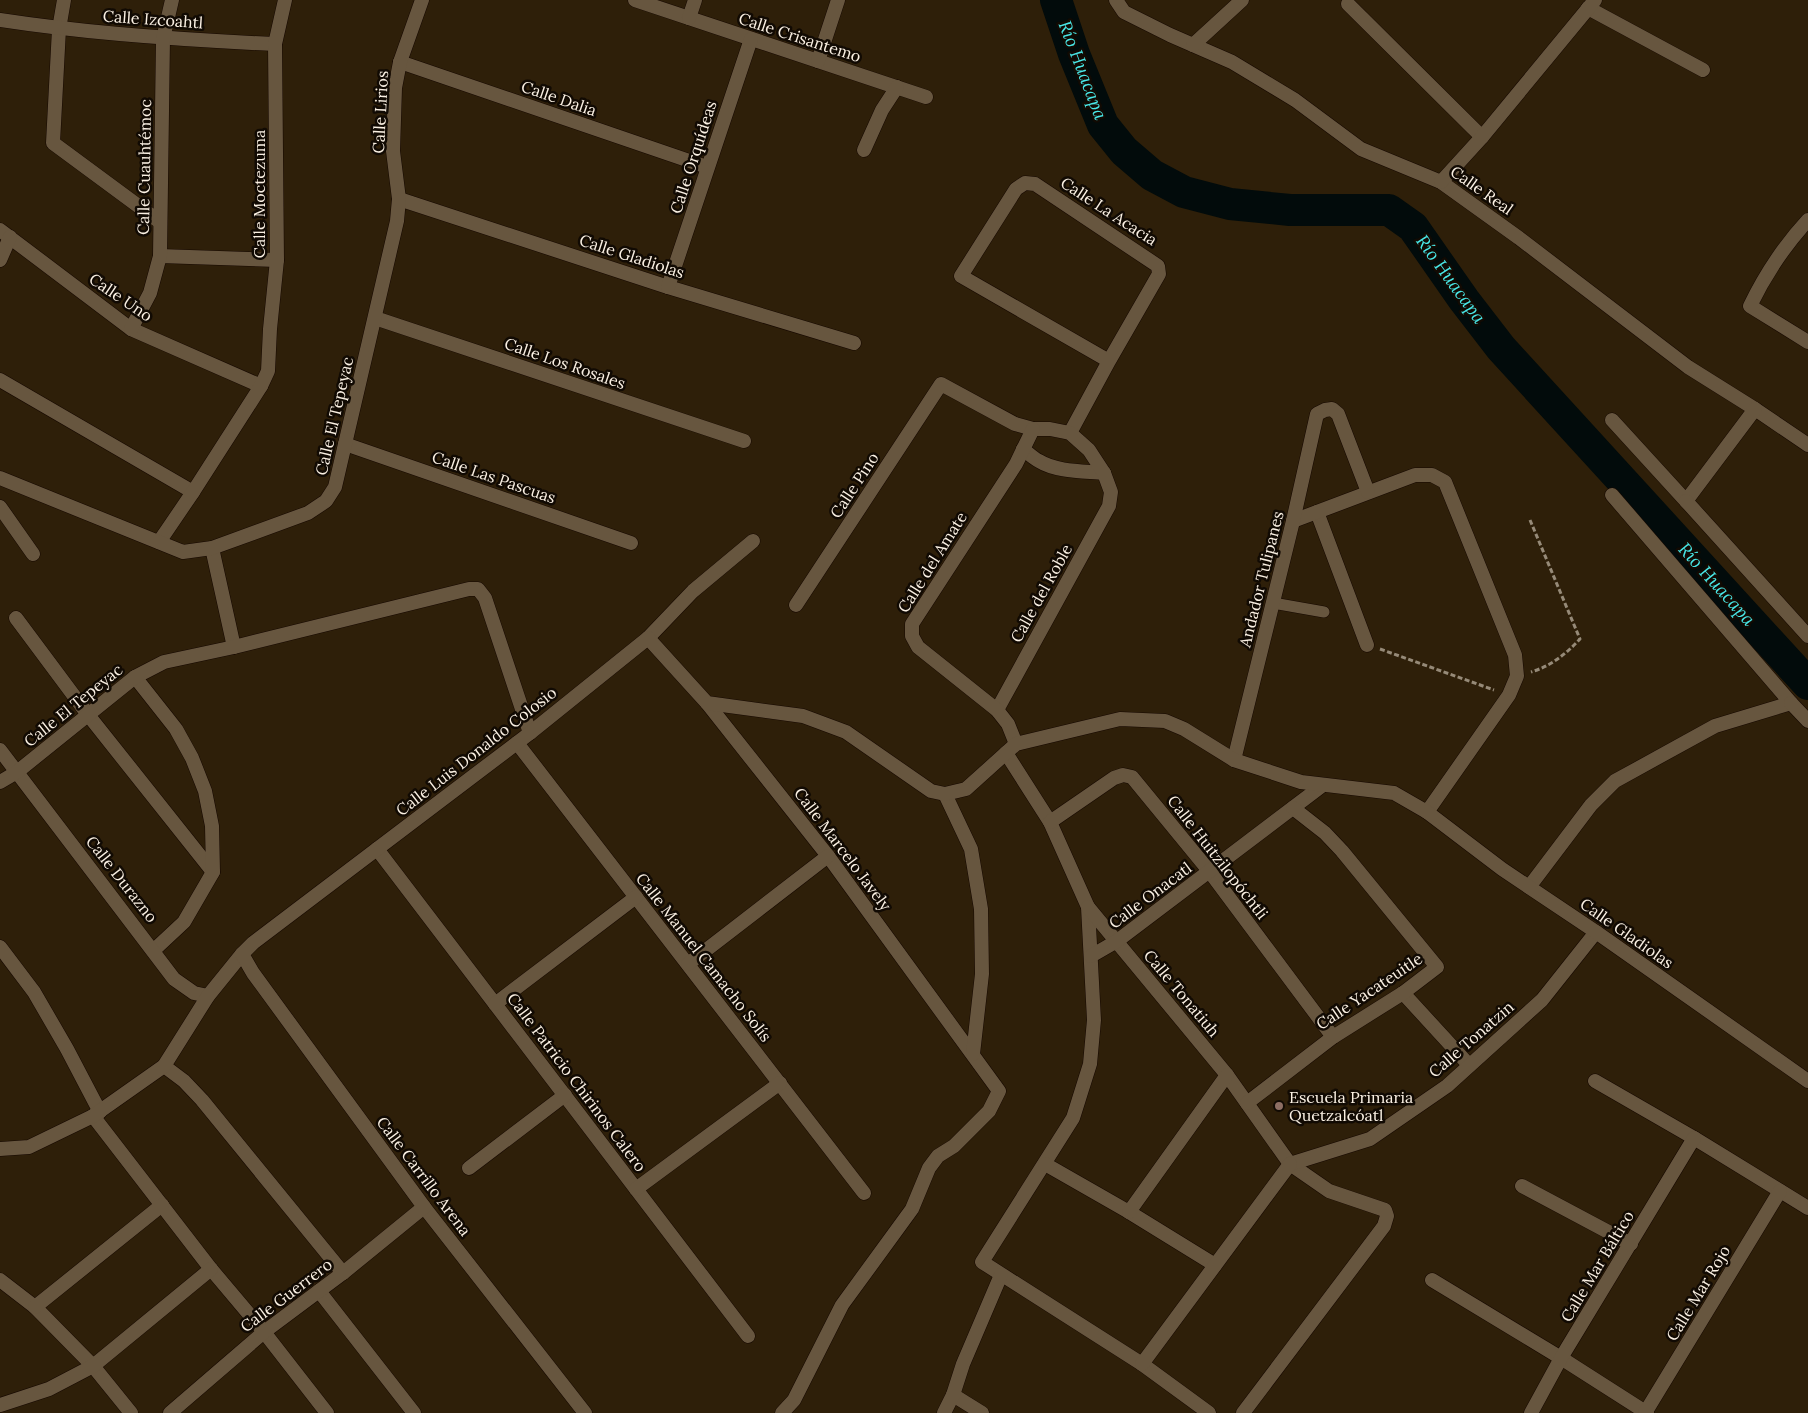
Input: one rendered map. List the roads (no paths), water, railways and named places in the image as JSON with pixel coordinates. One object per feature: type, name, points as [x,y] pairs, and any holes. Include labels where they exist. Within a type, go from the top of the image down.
[{"type":"street","points":[[64,0],[59,29],[53,143],[160,222]]},
{"type":"street","name":"Calle Cuauhtémoc","points":[[131,328],[150,293],[160,256],[163,39],[172,0]]},
{"type":"street","name":"Calle Moctezuma","points":[[159,542],[261,386],[268,371],[277,260],[274,44],[285,0]]},
{"type":"street","name":"Calle Lirios","points":[[399,199],[393,151],[395,88],[400,62],[422,0]]},
{"type":"street","name":"Calle Crisantemo","points":[[635,0],[926,97]]},
{"type":"street","points":[[689,18],[695,0]]},
{"type":"street","points":[[818,61],[838,0]]},
{"type":"street","name":"Calle Real","points":[[1116,0],[1124,12],[1232,62],[1295,100],[1361,149],[1440,182],[1519,238],[1688,367],[1808,445]]},
{"type":"street","points":[[1193,45],[1242,0]]},
{"type":"street","points":[[1440,182],[1482,138],[1593,2],[1703,70]]},
{"type":"street","points":[[1348,4],[1482,138]]},
{"type":"street","name":"Calle Izcoahtl","points":[[0,20],[59,29],[163,39],[274,44]]},
{"type":"street","name":"Calle Orquídeas","points":[[668,287],[751,39]]},
{"type":"street","name":"Calle Dalia","points":[[400,62],[707,167]]},
{"type":"street","points":[[864,150],[882,110],[897,88]]},
{"type":"street","name":"Calle La Acacia","points":[[1070,433],[1159,274],[1158,266],[1035,184],[1025,184],[1016,189],[961,276],[1109,361]]},
{"type":"street","name":"Calle Gladiolas","points":[[399,199],[668,287],[854,343]]},
{"type":"street","name":"Calle El Tepeyac","points":[[0,478],[183,552],[212,548],[308,513],[326,501],[335,487],[397,221],[399,199]]},
{"type":"street","points":[[1808,220],[1790,239],[1760,285],[1750,306],[1808,342]]},
{"type":"street","points":[[0,260],[5,234]]},
{"type":"street","name":"Calle Uno","points":[[5,234],[131,328],[261,386]]},
{"type":"street","points":[[160,256],[277,260]]},
{"type":"street","name":"Calle Los Rosales","points":[[375,318],[744,441]]},
{"type":"street","points":[[0,380],[193,492]]},
{"type":"street","name":"Calle Pino","points":[[796,605],[941,384],[1015,424],[1033,429]]},
{"type":"street","name":"Andador Tulipanes","points":[[1234,760],[1293,521],[1317,414],[1332,408],[1338,414],[1368,492]]},
{"type":"street","points":[[1686,501],[1755,409]]},
{"type":"street","points":[[1612,420],[1808,636]]},
{"type":"street","points":[[1033,429],[1050,429],[1070,433],[1090,450],[1104,473]]},
{"type":"street","name":"Calle del Amate","points":[[1016,744],[1008,724],[997,710],[918,646],[912,636],[912,624],[1016,464],[1033,429]]},
{"type":"street","name":"Calle Las Pascuas","points":[[345,444],[631,543]]},
{"type":"street","points":[[1023,449],[1039,462],[1054,467],[1104,473]]},
{"type":"street","name":"Calle del Roble","points":[[997,710],[1109,506],[1111,492],[1104,473]]},
{"type":"street","points":[[1293,521],[1415,475],[1432,475],[1445,482],[1515,655],[1517,676],[1509,695],[1427,812]]},
{"type":"street","points":[[1612,495],[1808,721]]},
{"type":"street","points":[[0,507],[33,554]]},
{"type":"street","points":[[1317,512],[1367,645]]},
{"type":"street","name":"Calle Luis Donaldo Colosio","points":[[164,1066],[208,996],[253,943],[530,733],[648,638],[693,590],[753,541]]},
{"type":"street","points":[[212,548],[234,647]]},
{"type":"street","name":"Calle El Tepeyac","points":[[0,782],[17,772],[89,716],[135,677],[164,662],[234,647],[469,589],[478,589],[485,598],[530,733]]},
{"type":"street","points":[[16,618],[89,716],[213,872]]},
{"type":"street","name":"Calle Marcelo Javely","points":[[648,638],[707,703],[828,856],[999,1090],[989,1112],[954,1146],[938,1156],[929,1168],[912,1209],[842,1304],[794,1400],[782,1413]]},
{"type":"street","points":[[135,677],[176,729],[192,758],[205,791],[212,826],[213,872],[184,922],[154,950]]},
{"type":"street","points":[[707,703],[803,716],[846,732],[932,791],[945,794],[966,789],[1016,744]]},
{"type":"street","points":[[1529,887],[1591,804],[1615,781],[1715,726],[1791,703]]},
{"type":"street","name":"Calle Gladiolas","points":[[1016,744],[1120,720],[1165,720],[1184,729],[1234,760],[1301,782],[1394,793],[1427,812],[1502,869],[1596,932],[1808,1082]]},
{"type":"street","name":"Calle Manuel Camacho Solís","points":[[517,743],[864,1193]]},
{"type":"street","name":"Calle Durazno","points":[[0,750],[154,950],[174,979],[194,993],[208,996]]},
{"type":"street","points":[[1006,754],[1050,822],[1088,907],[1094,1020],[1090,1064],[1073,1118],[982,1262],[1142,1364],[1209,1413]]},
{"type":"street","name":"Calle Huitzilopóchtli","points":[[1050,822],[1114,778],[1123,775],[1132,777],[1210,872],[1333,1037]]},
{"type":"street","name":"Calle Onacatl","points":[[1090,956],[1117,941],[1323,785]]},
{"type":"street","points":[[945,794],[971,849],[981,909],[982,974],[972,1054]]},
{"type":"street","name":"Calle Yacateuitle","points":[[1247,1103],[1333,1037],[1403,994],[1437,966],[1342,851],[1325,834],[1293,808]]},
{"type":"street","name":"Calle Patricio Chirinos Calero","points":[[378,849],[748,1336]]},
{"type":"street","points":[[688,964],[828,856]]},
{"type":"street","points":[[495,1004],[636,897]]},
{"type":"street","name":"Calle Tonatiuh","points":[[1088,907],[1227,1075],[1290,1164]]},
{"type":"street","name":"Calle Tonatzin","points":[[1290,1164],[1370,1139],[1447,1086],[1542,1000],[1596,932]]},
{"type":"street","points":[[0,948],[34,992],[67,1049],[97,1114],[162,1205],[211,1269],[264,1332],[327,1413]]},
{"type":"street","name":"Calle Carrillo Arena","points":[[242,954],[253,973],[424,1207],[585,1413]]},
{"type":"street","points":[[1403,994],[1469,1066]]},
{"type":"street","points":[[0,1149],[29,1147],[97,1114],[164,1066],[184,1081],[202,1100],[343,1273]]},
{"type":"street","points":[[1129,1212],[1227,1075]]},
{"type":"street","points":[[1596,1081],[1808,1208]]},
{"type":"street","points":[[636,1189],[780,1083]]},
{"type":"street","points":[[469,1168],[565,1095]]},
{"type":"street","name":"Calle Mar Báltico","points":[[1531,1413],[1561,1358],[1694,1138]]},
{"type":"street","points":[[1045,1164],[1129,1212],[1215,1265]]},
{"type":"street","points":[[1142,1364],[1290,1164],[1329,1191],[1385,1210],[1387,1216],[1384,1226],[1242,1413]]},
{"type":"street","points":[[1522,1186],[1631,1244]]},
{"type":"street","name":"Calle Mar Rojo","points":[[1646,1413],[1780,1191]]},
{"type":"street","points":[[34,1307],[162,1205]]},
{"type":"street","name":"Calle Guerrero","points":[[170,1413],[264,1332],[343,1273],[424,1207]]},
{"type":"street","points":[[0,1405],[50,1389],[93,1366],[211,1269]]},
{"type":"street","points":[[944,1413],[1001,1274]]},
{"type":"street","points":[[0,1280],[34,1307],[93,1366],[131,1413]]},
{"type":"street","points":[[1432,1280],[1561,1358],[1646,1413]]},
{"type":"street","points":[[319,1291],[414,1413]]},
{"type":"street","points":[[953,1395],[982,1413]]},
{"type":"lane","points":[[1273,603],[1324,612]]},
{"type":"waterway","name":"Río Huacapa","points":[[1056,0],[1074,54],[1103,125],[1124,151],[1152,175],[1184,192],[1230,204],[1290,210],[1389,210],[1413,227],[1464,300],[1501,348],[1808,684]]},
{"type":"place","name":"Escuela Primaria Quetzalcóatl","points":[[1279,1106]]}]
